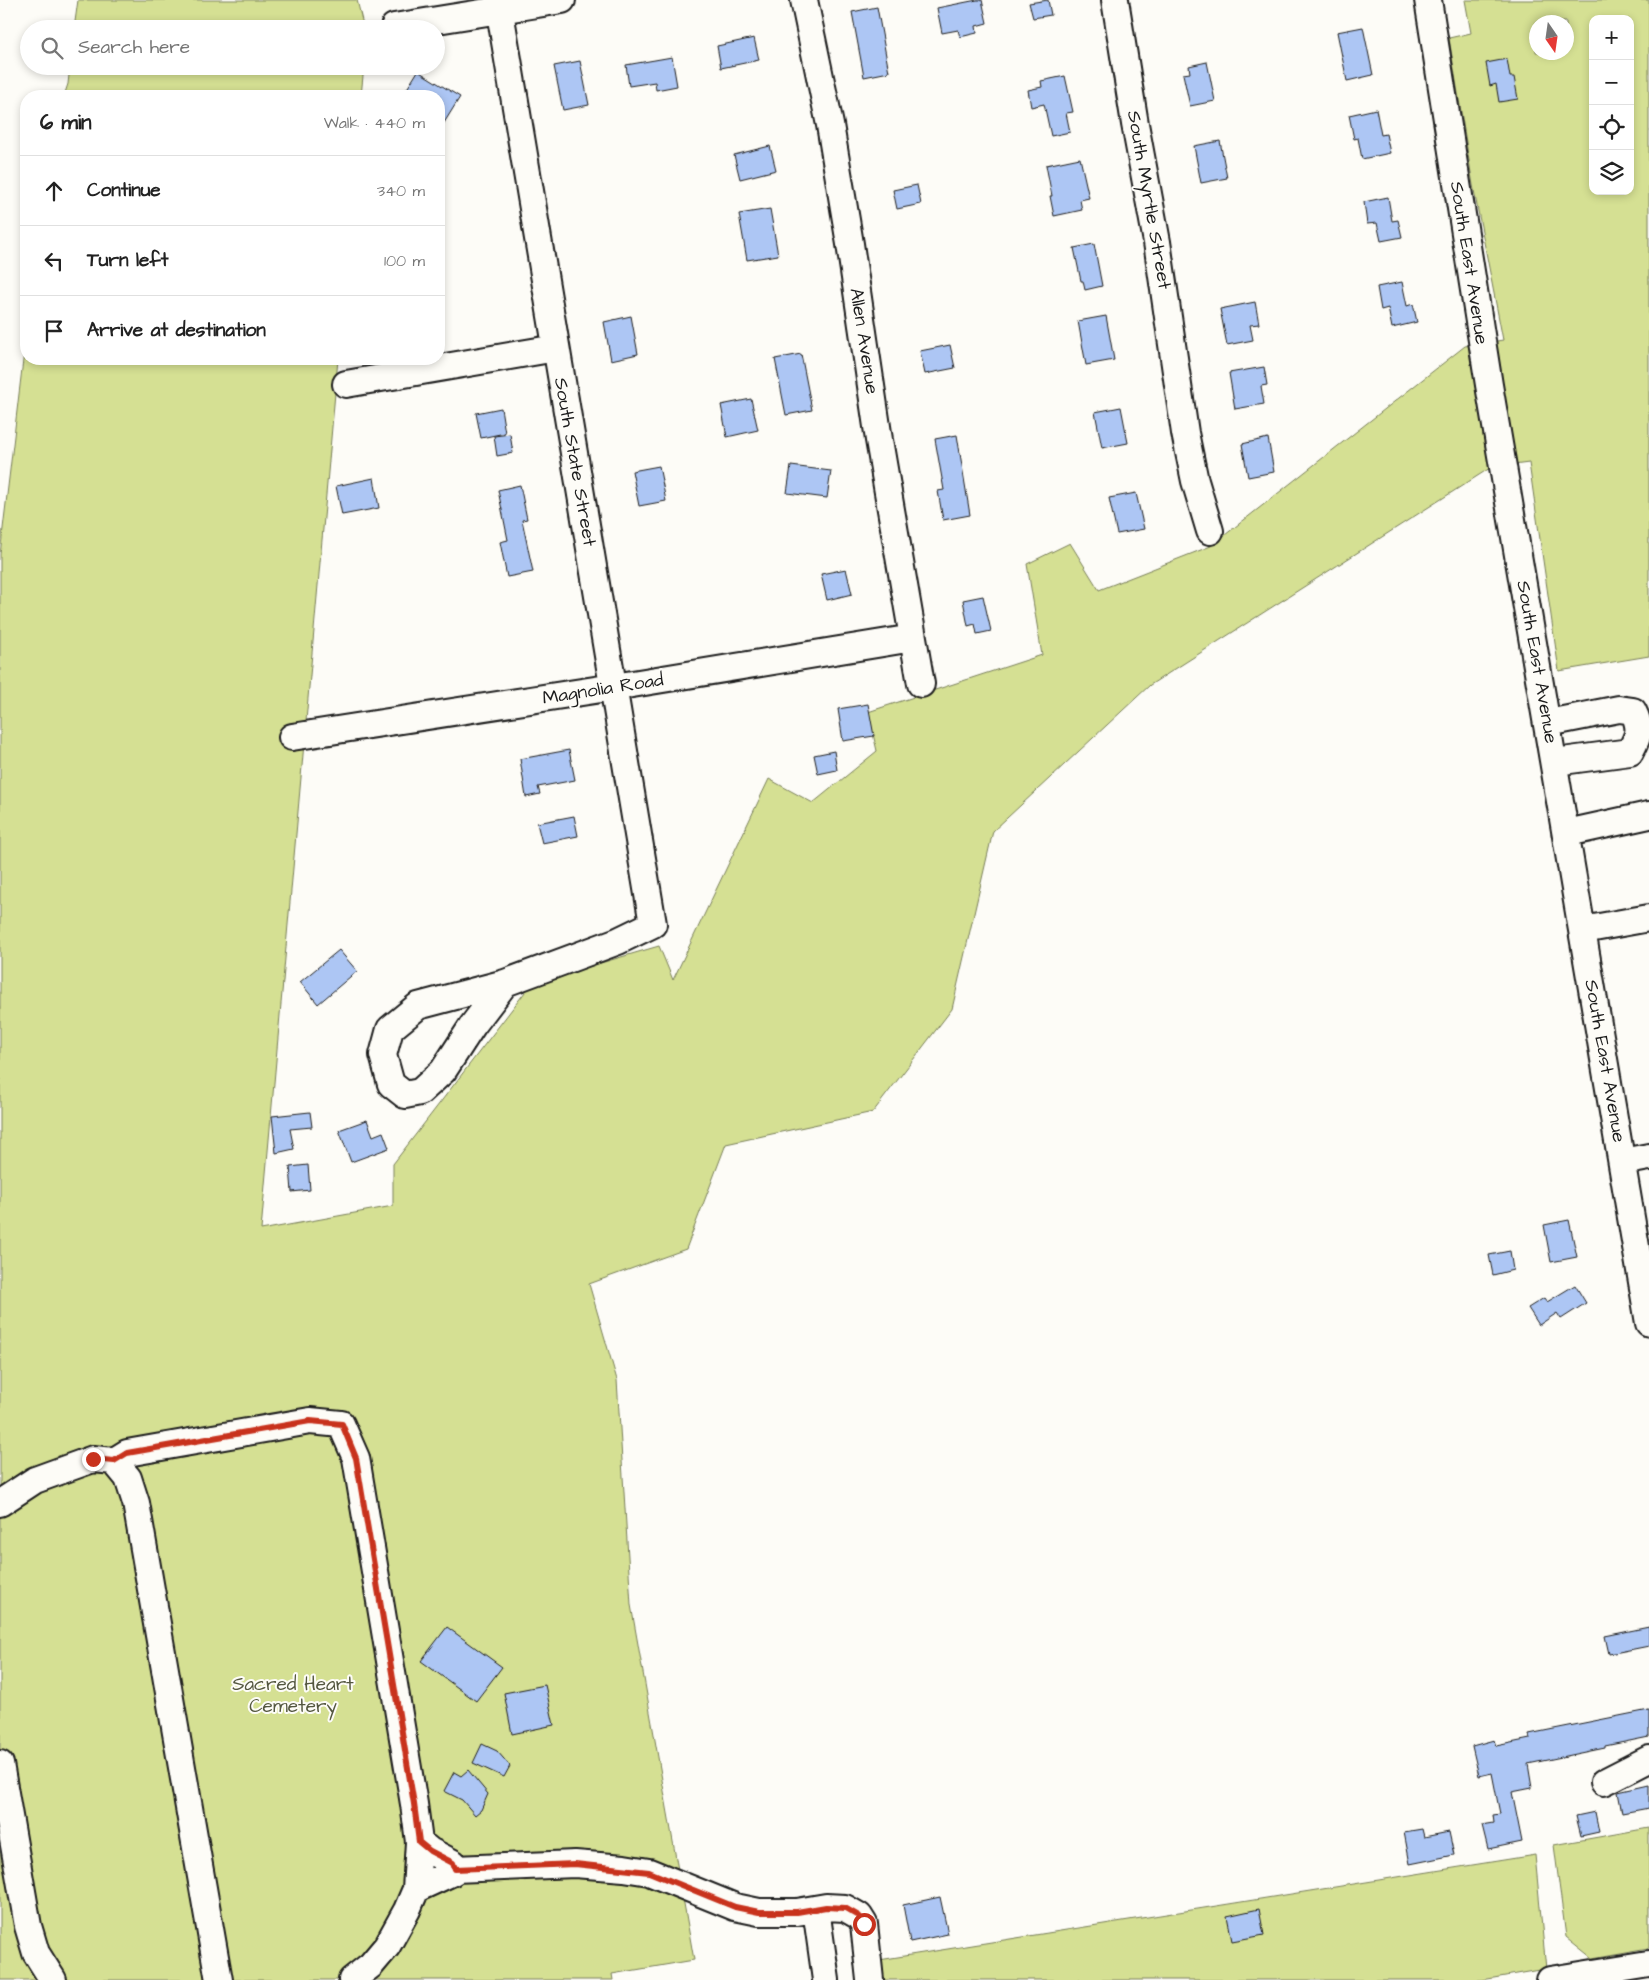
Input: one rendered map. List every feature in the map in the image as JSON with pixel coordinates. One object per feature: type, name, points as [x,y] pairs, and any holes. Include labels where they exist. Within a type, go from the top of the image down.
[{"type":"street","points":[[430,20],[498,5],[562,0]]},
{"type":"street","name":"Allen Avenue","points":[[804,0],[830,125],[849,235],[879,440],[921,684]]},
{"type":"street","name":"South Myrtle Street","points":[[1116,0],[1135,124],[1157,242],[1185,433],[1195,481],[1210,531]]},
{"type":"street","name":"South East Avenue","points":[[1428,0],[1489,385],[1555,762],[1649,1323]]},
{"type":"street","name":"South State Street","points":[[498,5],[653,924],[618,941],[505,983]]},
{"type":"street","points":[[346,384],[556,348]]},
{"type":"street","name":"Magnolia Road","points":[[292,737],[913,638]]},
{"type":"street","points":[[1548,722],[1619,709],[1633,711],[1640,723],[1637,739],[1630,752],[1555,762]]},
{"type":"street","points":[[1567,833],[1649,815]]},
{"type":"street","points":[[1583,930],[1649,918]]},
{"type":"street","points":[[505,983],[473,1025],[443,1071],[420,1092],[405,1095],[392,1084],[383,1054],[390,1029],[418,1006],[505,983]]},
{"type":"street","points":[[1622,1162],[1649,1157]]},
{"type":"street","points":[[0,1502],[35,1480],[93,1459],[114,1461],[127,1453],[310,1421],[342,1424],[356,1458],[419,1842],[416,1889],[407,1910],[387,1946],[371,1965],[352,1980]]},
{"type":"street","points":[[114,1461],[128,1478],[136,1503],[219,1980]]},
{"type":"street","points":[[1604,1782],[1649,1759]]},
{"type":"street","points":[[0,1764],[28,1926],[36,1953],[53,1980]]},
{"type":"street","points":[[419,1842],[430,1851],[453,1863],[455,1869]]},
{"type":"street","points":[[416,1889],[453,1872],[455,1869],[575,1864],[649,1872],[735,1907],[751,1910],[797,1912],[826,1907],[845,1908],[859,1916],[864,1924],[870,1980]]},
{"type":"street","points":[[816,1909],[826,1980]]},
{"type":"street","points":[[1550,1980],[1649,1964]]},
{"type":"green space","points":[[78,0],[357,0],[362,20],[75,20]]},
{"type":"green space","name":"Sacred Heart Cemetery","points":[[1465,0],[1649,0],[1649,656],[1559,671],[1529,463],[1490,468],[1150,685],[993,831],[952,1009],[873,1112],[726,1144],[686,1249],[589,1284],[617,1380],[631,1605],[694,1960],[612,1974],[613,1980],[0,1980],[0,554],[22,365],[337,365],[261,1230],[393,1206],[393,1164],[532,983],[659,946],[673,980],[769,779],[813,803],[877,751],[868,712],[1042,655],[1027,564],[1070,543],[1099,590],[1211,546],[1465,346],[1503,340],[1473,185],[1449,38],[1471,33]]},
{"type":"green space","points":[[69,75],[363,75],[362,90],[66,90]]},
{"type":"green space","points":[[1649,1828],[1649,1948],[1592,1958],[1566,1937],[1554,1845]]},
{"type":"green space","points":[[1535,1855],[1546,1969],[1482,1980],[882,1980],[879,1960]]},
{"type":"building","points":[[982,0],[987,23],[976,26],[977,33],[960,37],[958,30],[942,33],[937,8]]},
{"type":"building","points":[[1048,0],[1051,15],[1033,18],[1029,3]]},
{"type":"building","points":[[877,7],[889,72],[864,77],[852,12]]},
{"type":"building","points":[[1363,27],[1373,75],[1347,81],[1337,32]]},
{"type":"building","points":[[754,38],[759,60],[721,68],[717,46]]},
{"type":"building","points":[[672,57],[677,86],[656,90],[655,82],[629,86],[626,65]]},
{"type":"building","points":[[1507,59],[1510,77],[1514,77],[1518,99],[1499,102],[1496,84],[1490,86],[1486,63]]},
{"type":"building","points":[[580,61],[589,105],[563,110],[554,66]]},
{"type":"building","points":[[1207,62],[1215,101],[1190,106],[1183,74],[1190,73],[1189,66]]},
{"type":"building","points":[[416,75],[424,75],[460,97],[445,121],[445,90],[406,90]]},
{"type":"building","points":[[1065,76],[1073,112],[1066,113],[1070,132],[1051,136],[1044,104],[1031,107],[1028,90],[1042,87],[1041,81]]},
{"type":"building","points":[[1376,109],[1381,135],[1386,134],[1390,153],[1362,159],[1358,138],[1354,139],[1349,115]]},
{"type":"building","points":[[1220,141],[1227,178],[1201,183],[1194,146]]},
{"type":"building","points":[[770,146],[776,170],[740,179],[734,155]]},
{"type":"building","points":[[1080,158],[1089,198],[1080,200],[1082,210],[1054,216],[1046,165]]},
{"type":"building","points":[[917,185],[921,204],[897,209],[893,190]]},
{"type":"building","points":[[1388,197],[1392,221],[1398,220],[1402,237],[1381,241],[1377,223],[1367,224],[1364,202]]},
{"type":"building","points":[[770,209],[778,255],[747,260],[739,214]]},
{"type":"building","points":[[1094,244],[1102,286],[1085,290],[1083,281],[1081,281],[1074,248]]},
{"type":"building","points":[[1402,282],[1407,306],[1413,304],[1417,322],[1392,328],[1388,308],[1381,310],[1377,287]]},
{"type":"building","points":[[1255,302],[1259,324],[1250,325],[1253,340],[1227,345],[1220,309]]},
{"type":"building","points":[[631,316],[638,354],[611,360],[604,322]]},
{"type":"building","points":[[1106,316],[1114,360],[1086,365],[1078,321]]},
{"type":"building","points":[[950,345],[955,368],[925,374],[920,351]]},
{"type":"building","points":[[801,354],[812,410],[786,415],[775,359]]},
{"type":"building","points":[[1264,367],[1267,385],[1261,386],[1264,404],[1235,409],[1229,373]]},
{"type":"building","points":[[751,399],[758,430],[727,437],[721,405]]},
{"type":"building","points":[[1121,407],[1128,443],[1102,448],[1095,412]]},
{"type":"building","points":[[501,408],[505,433],[481,438],[476,413]]},
{"type":"building","points":[[510,434],[513,453],[497,456],[494,436]]},
{"type":"building","points":[[957,435],[970,515],[943,520],[938,491],[944,490],[935,439]]},
{"type":"building","points":[[1268,438],[1274,472],[1248,477],[1242,444]]},
{"type":"building","points":[[659,466],[666,501],[639,506],[632,471]]},
{"type":"building","points":[[791,466],[831,471],[827,498],[787,493]]},
{"type":"building","points":[[374,478],[379,508],[342,515],[336,486]]},
{"type":"building","points":[[520,485],[527,519],[522,520],[533,572],[507,577],[500,542],[508,540],[498,490]]},
{"type":"building","points":[[1136,493],[1144,529],[1117,534],[1109,498]]},
{"type":"building","points":[[846,569],[852,594],[827,600],[821,574]]},
{"type":"building","points":[[983,596],[991,631],[977,634],[975,624],[968,626],[963,600]]},
{"type":"building","points":[[868,704],[874,736],[843,741],[838,709]]},
{"type":"building","points":[[569,750],[575,780],[538,787],[540,794],[526,797],[520,759]]},
{"type":"building","points":[[834,751],[837,770],[818,774],[814,755]]},
{"type":"building","points":[[574,816],[578,836],[542,843],[537,823]]},
{"type":"building","points":[[339,950],[357,971],[318,1004],[300,982]]},
{"type":"building","points":[[310,1112],[312,1127],[290,1129],[294,1149],[276,1153],[272,1116]]},
{"type":"building","points":[[367,1120],[373,1136],[383,1132],[389,1148],[351,1162],[339,1130]]},
{"type":"building","points":[[308,1165],[310,1190],[292,1192],[290,1167]]},
{"type":"building","points":[[1569,1220],[1577,1257],[1551,1262],[1544,1225]]},
{"type":"building","points":[[1510,1251],[1513,1270],[1493,1275],[1489,1255]]},
{"type":"building","points":[[1575,1285],[1586,1303],[1561,1319],[1557,1313],[1539,1325],[1528,1308],[1544,1298],[1547,1302]]},
{"type":"building","points":[[447,1627],[502,1667],[476,1701],[421,1661]]},
{"type":"building","points":[[1649,1627],[1649,1646],[1609,1654],[1605,1636]]},
{"type":"building","points":[[545,1685],[554,1725],[512,1734],[504,1693]]},
{"type":"building","points":[[1649,1710],[1649,1737],[1528,1764],[1532,1788],[1512,1792],[1522,1842],[1488,1849],[1482,1825],[1494,1823],[1493,1815],[1500,1814],[1492,1773],[1479,1776],[1472,1746],[1494,1740],[1496,1746],[1530,1739],[1529,1734]]},
{"type":"building","points":[[482,1744],[497,1751],[510,1766],[504,1777],[473,1763]]},
{"type":"building","points":[[468,1770],[488,1794],[481,1810],[475,1815],[462,1800],[444,1791],[454,1772],[461,1776]]},
{"type":"building","points":[[1649,1785],[1649,1808],[1622,1813],[1618,1792]]},
{"type":"building","points":[[1595,1812],[1599,1832],[1581,1836],[1576,1816]]},
{"type":"building","points":[[1422,1829],[1424,1837],[1449,1832],[1454,1855],[1410,1864],[1404,1832]]},
{"type":"building","points":[[940,1897],[948,1934],[910,1942],[903,1905]]},
{"type":"building","points":[[1259,1909],[1264,1935],[1232,1941],[1227,1916]]},
{"type":"route","points":[[93,1459],[114,1461],[127,1453],[310,1421],[342,1424],[356,1458],[419,1842],[430,1851],[453,1863],[455,1869],[575,1864],[624,1868],[649,1872],[735,1907],[759,1912],[797,1912],[826,1907],[845,1908],[859,1916],[864,1924]]}]
